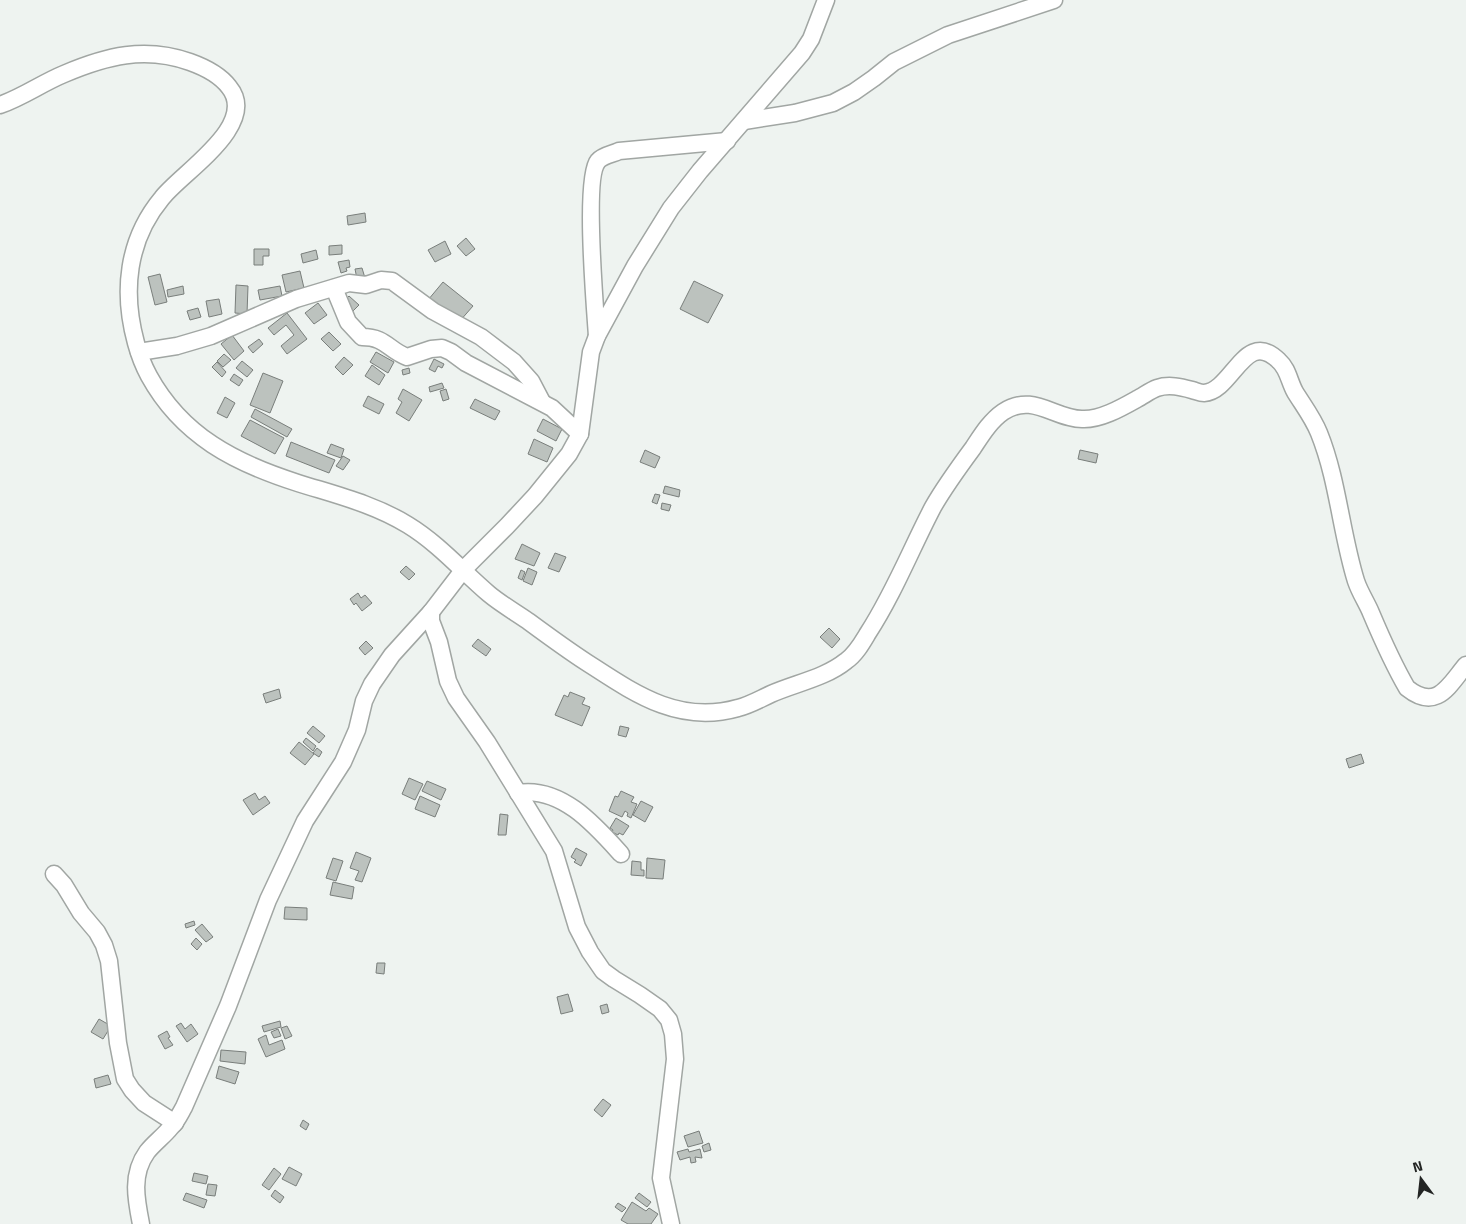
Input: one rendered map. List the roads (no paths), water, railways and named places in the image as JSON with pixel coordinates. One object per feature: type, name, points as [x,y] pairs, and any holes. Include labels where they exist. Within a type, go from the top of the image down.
[{"type":"street","points":[[141,1224],[136,1198],[139,1166],[147,1152],[175,1123],[193,1088],[228,1006],[268,900],[305,821],[343,762],[357,730],[364,701],[372,684],[392,655],[431,612],[464,569],[535,496],[569,454],[580,434],[586,396],[588,365],[597,336],[635,266],[671,208],[802,53],[811,39],[826,0]]},
{"type":"street","points":[[744,121],[795,113],[833,103],[868,83],[894,62],[948,34],[1054,0]]},
{"type":"street","points":[[0,105],[14,100],[62,74],[132,53],[180,58],[197,64],[213,73],[231,88],[236,100],[232,124],[211,152],[162,197],[136,242],[131,262],[128,290],[131,324],[144,369],[152,382],[178,417],[204,441],[240,461],[290,481],[364,503],[407,524],[464,569],[493,597],[581,658],[658,705],[674,710],[695,713],[740,708],[788,687],[827,673],[848,660],[861,646],[880,616],[942,492],[985,430],[999,414],[1013,407],[1032,405],[1047,408],[1074,419],[1088,420],[1125,406],[1159,387],[1172,386],[1204,393],[1212,390],[1227,378],[1246,357],[1256,351],[1264,351],[1274,355],[1286,368],[1292,385],[1315,424],[1321,438],[1357,586],[1369,608],[1384,645],[1407,688],[1413,693],[1423,696],[1445,693],[1466,665]]},
{"type":"street","points":[[597,336],[592,272],[591,192],[594,171],[598,161],[605,156],[619,151],[727,141]]},
{"type":"street","points":[[139,352],[177,346],[211,336],[296,299],[349,283],[366,285],[381,280],[392,281],[444,318],[481,338],[514,362],[531,380],[542,402]]},
{"type":"street","points":[[334,288],[348,322],[362,337],[380,339],[407,357],[431,349],[442,348],[451,352],[466,362],[542,402],[559,414],[580,434]]},
{"type":"street","points":[[431,612],[431,621],[439,642],[448,681],[456,698],[478,727],[554,851],[577,927],[596,962],[614,980],[660,1009],[669,1020],[673,1034],[675,1059],[661,1178],[671,1224]]},
{"type":"street","points":[[518,793],[541,792],[560,800],[584,816],[621,854]]},
{"type":"street","points":[[54,874],[64,885],[104,945],[109,961],[118,1042],[125,1079],[132,1090],[144,1102],[175,1123]]}]
